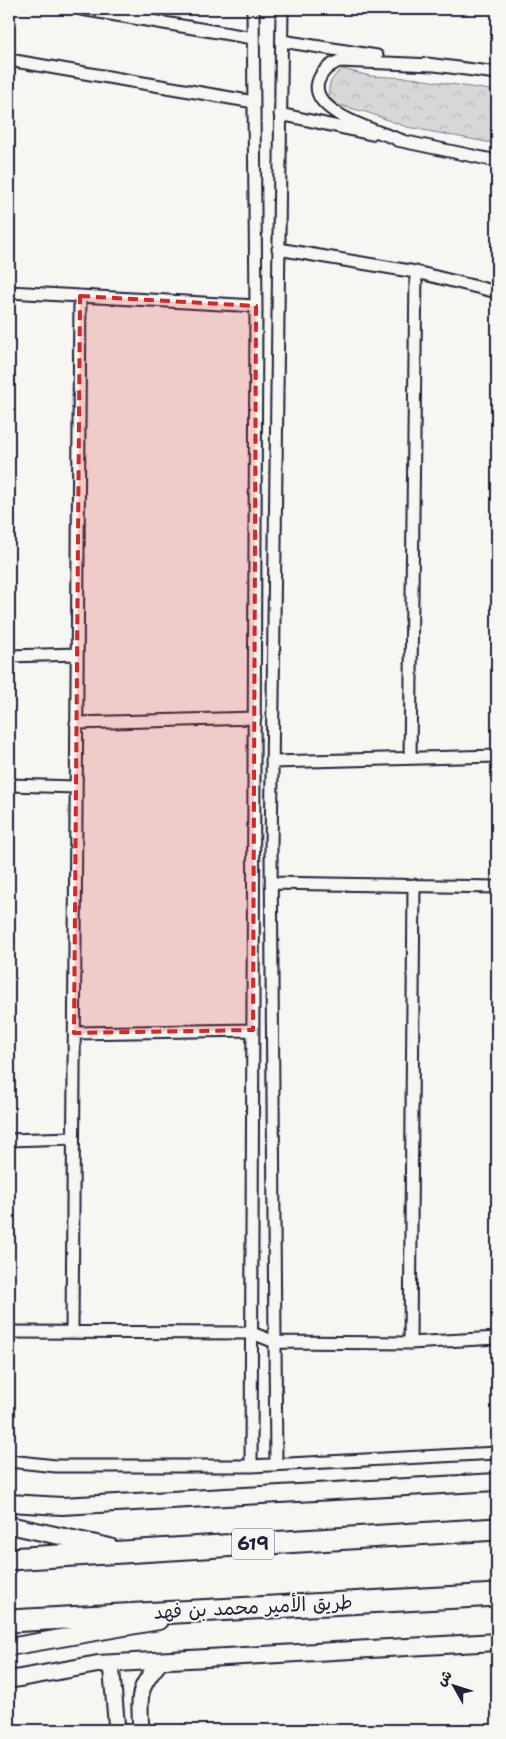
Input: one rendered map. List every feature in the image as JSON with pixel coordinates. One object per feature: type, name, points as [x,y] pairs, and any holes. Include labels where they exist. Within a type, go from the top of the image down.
[{"type":"highway","name":"619","points":[[9,1559],[497,1529]]},
{"type":"highway","name":"طريق الأمير محمد بن فهد","points":[[9,1621],[497,1595]]},
{"type":"main road","points":[[9,1503],[62,1506],[497,1482]]},
{"type":"main road","points":[[9,1525],[132,1552]]},
{"type":"main road","points":[[9,1648],[236,1608]]},
{"type":"main road","points":[[9,1680],[111,1664],[497,1642]]},
{"type":"street","points":[[81,9],[253,38]]},
{"type":"street","points":[[251,1466],[256,306],[253,9]]},
{"type":"street","points":[[276,1465],[271,882],[282,9]]},
{"type":"street","points":[[282,41],[433,65],[497,73]]},
{"type":"street","points":[[9,60],[254,102]]},
{"type":"street","points":[[403,141],[326,108],[318,94],[317,83],[326,69],[340,61],[433,65]]},
{"type":"street","points":[[280,114],[497,161]]},
{"type":"street","points":[[278,249],[416,272],[497,292]]},
{"type":"street","points":[[410,758],[416,272]]},
{"type":"street","points":[[9,292],[256,306]]},
{"type":"street","points":[[72,1332],[80,296]]},
{"type":"street","points":[[9,656],[77,654]]},
{"type":"street","points":[[76,722],[254,718]]},
{"type":"street","points":[[272,762],[497,756]]},
{"type":"street","points":[[9,785],[76,787]]},
{"type":"street","points":[[271,882],[497,887]]},
{"type":"street","points":[[410,1343],[414,885]]},
{"type":"street","points":[[74,1033],[253,1030]]},
{"type":"street","points":[[9,1140],[73,1138]]},
{"type":"street","points":[[9,1332],[252,1333],[275,1342],[410,1343],[497,1338]]},
{"type":"street","points":[[9,1461],[56,1466],[251,1466],[497,1453]]},
{"type":"street","points":[[141,1730],[139,1697],[144,1681],[161,1661]]},
{"type":"street","points":[[111,1664],[117,1730]]},
{"type":"street","points":[[115,1696],[139,1697]]},
{"type":"highlighted area","points":[[80,296],[256,306],[253,1030],[74,1033]]},
{"type":"green space","points":[[343,69],[370,76],[411,78],[497,91],[497,144],[407,127],[366,112],[337,105],[329,97],[329,88],[333,78]]}]
